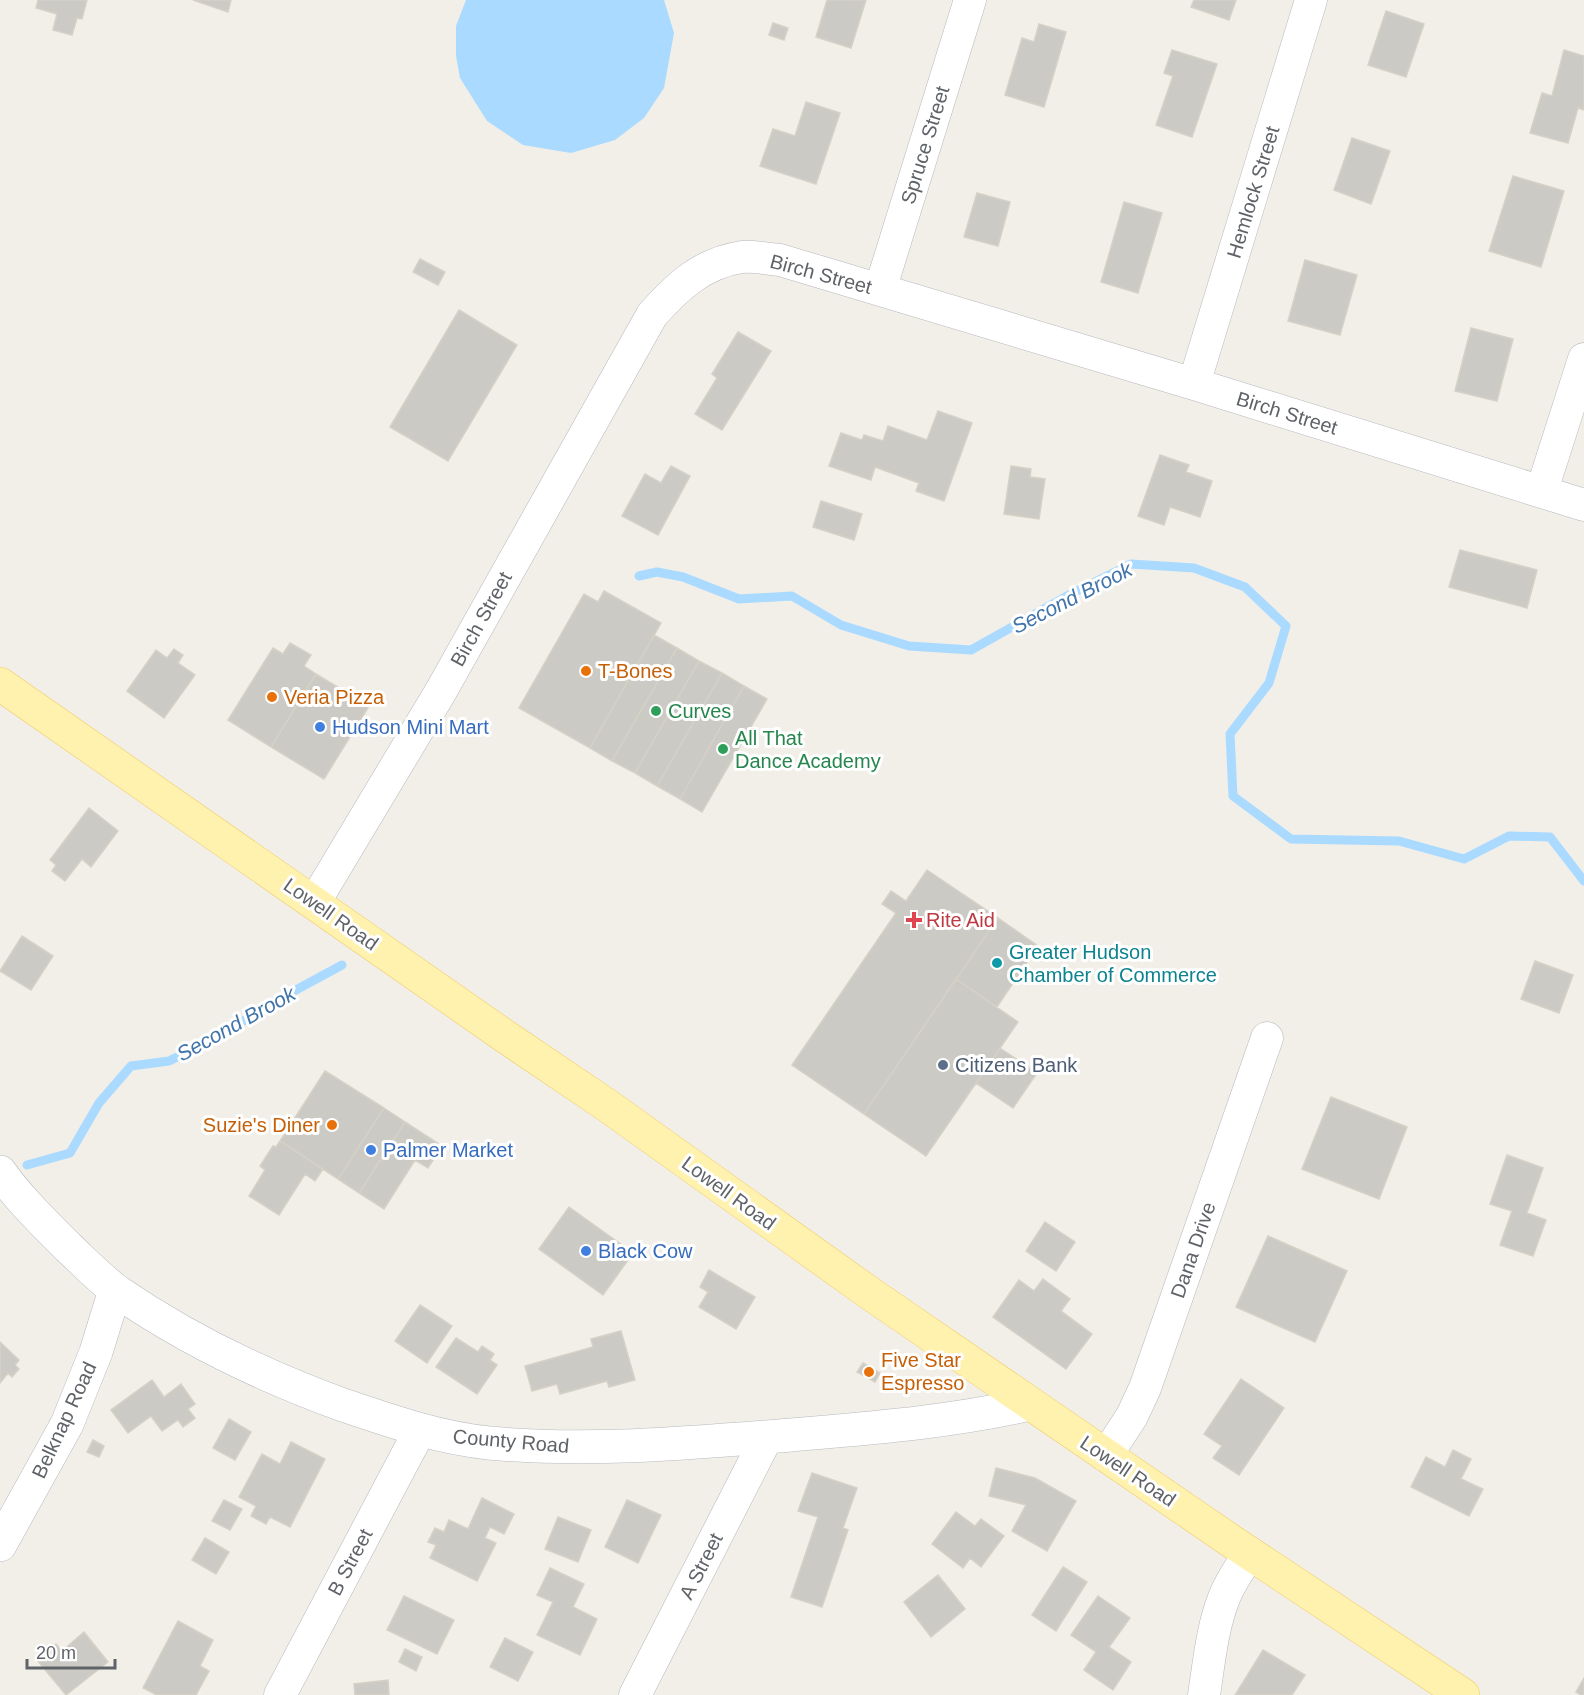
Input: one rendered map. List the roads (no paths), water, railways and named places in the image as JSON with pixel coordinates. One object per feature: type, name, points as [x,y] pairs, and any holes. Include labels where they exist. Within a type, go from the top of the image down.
[{"type":"main road","name":"Lowell Road","points":[[0,684],[608,1106],[846,1277],[1106,1456],[1463,1695]]},
{"type":"street","name":"Spruce Street","points":[[880,290],[970,0]]},
{"type":"street","name":"Hemlock Street","points":[[1194,384],[1311,0]]},
{"type":"street","name":"Birch Street","points":[[314,903],[441,691],[652,315],[676,288],[707,267],[743,257],[780,260],[1542,490],[1584,505]]},
{"type":"street","points":[[1542,490],[1584,359]]},
{"type":"street","name":"Dana Drive","points":[[1106,1456],[1132,1416],[1145,1388],[1267,1038]]},
{"type":"street","name":"County Road","points":[[0,1172],[15,1193],[46,1225],[115,1290],[211,1350],[253,1370],[331,1401],[420,1430],[486,1443],[563,1447],[767,1437],[915,1424],[1030,1404]]},
{"type":"street","name":"Belknap Road","points":[[0,1545],[67,1424],[96,1352],[115,1290]]},
{"type":"street","name":"B Street","points":[[280,1695],[420,1430]]},
{"type":"street","name":"A Street","points":[[635,1695],[767,1437]]},
{"type":"street","points":[[1204,1695],[1217,1617],[1228,1587],[1250,1553]]},
{"type":"water","points":[[466,0],[664,0],[674,33],[664,88],[644,118],[615,140],[571,153],[523,145],[487,121],[460,78],[456,56],[456,26]]},
{"type":"waterway","name":"Second Brook","points":[[639,576],[657,572],[683,577],[739,599],[792,596],[841,625],[909,646],[971,650],[1069,595],[1131,564],[1194,568],[1245,587],[1286,626],[1269,683],[1230,734],[1233,796],[1291,839],[1399,841],[1464,859],[1509,836],[1550,837],[1584,881]]},
{"type":"waterway","name":"Second Brook","points":[[27,1165],[70,1153],[99,1103],[131,1066],[169,1061],[223,1034],[270,1004],[342,965]]},
{"type":"place","name":"T-Bones","points":[[586,671]]},
{"type":"place","name":"Veria Pizza","points":[[272,697]]},
{"type":"place","name":"Curves","points":[[656,711]]},
{"type":"place","name":"Hudson Mini Mart","points":[[320,727]]},
{"type":"place","name":"All That Dance Academy","points":[[723,749]]},
{"type":"place","name":"Rite Aid","points":[[914,920]]},
{"type":"place","name":"Greater Hudson Chamber of Commerce","points":[[997,963]]},
{"type":"place","name":"Citizens Bank","points":[[943,1065]]},
{"type":"place","name":"Suzie's Diner","points":[[332,1125]]},
{"type":"place","name":"Palmer Market","points":[[371,1150]]},
{"type":"place","name":"Black Cow","points":[[586,1251]]},
{"type":"place","name":"Five Star Espresso","points":[[869,1372]]}]
